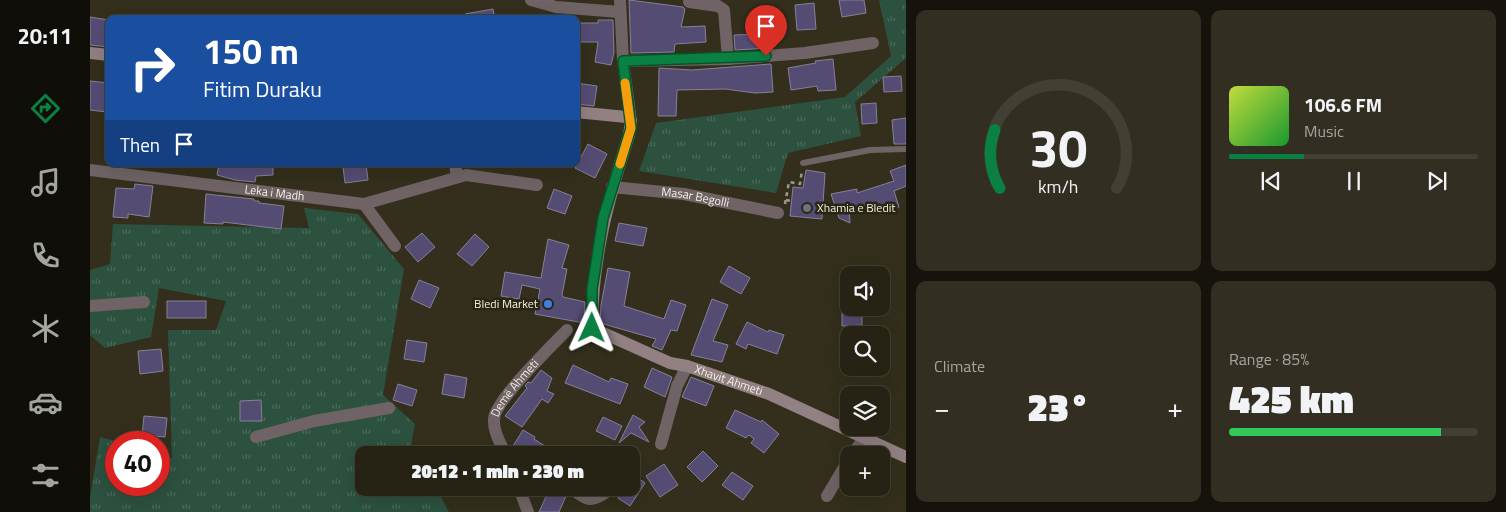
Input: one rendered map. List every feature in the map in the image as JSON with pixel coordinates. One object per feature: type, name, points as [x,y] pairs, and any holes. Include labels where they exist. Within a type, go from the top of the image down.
[{"type":"street","points":[[531,0],[556,7],[620,6],[623,61],[631,121],[629,134],[612,187]]},
{"type":"street","points":[[689,2],[718,6],[724,10],[728,59]]},
{"type":"street","points":[[623,61],[728,59],[805,53],[873,43]]},
{"type":"street","points":[[90,53],[105,55]]},
{"type":"street","points":[[580,112],[626,117],[631,121]]},
{"type":"street","points":[[455,167],[457,178]]},
{"type":"street","name":"Leka i Madh","points":[[90,170],[364,204],[416,187],[466,175],[537,185]]},
{"type":"street","name":"Masar Begolli","points":[[612,187],[684,194],[778,213]]},
{"type":"street","name":"Xhavit Ahmeti","points":[[612,187],[603,218],[592,289],[592,328],[670,363],[686,366],[763,392],[906,457]]},
{"type":"street","points":[[364,204],[395,246]]},
{"type":"street","points":[[90,306],[144,302]]},
{"type":"street","name":"Demë Ahmeti","points":[[502,446],[494,430],[494,417],[515,388],[567,330]]},
{"type":"street","points":[[660,444],[677,386],[686,366]]},
{"type":"street","points":[[256,437],[314,420],[389,408]]},
{"type":"street","points":[[858,446],[864,438]]},
{"type":"street","points":[[827,496],[840,475]]},
{"type":"street","points":[[522,496],[528,512]]},
{"type":"street","points":[[580,496],[586,500],[594,500],[600,496]]},
{"type":"lane","points":[[803,163],[870,150],[906,148]]},
{"type":"path","points":[[778,213],[784,214],[789,182],[800,184],[803,163]]},
{"type":"path","points":[[786,200],[792,201]]},
{"type":"green space","points":[[879,0],[906,0],[906,58],[855,102],[861,136],[788,153],[776,193],[639,171],[656,123],[845,97],[891,56]]},
{"type":"green space","points":[[304,208],[358,214],[404,269],[383,395],[415,424],[411,446],[355,446],[355,496],[441,496],[449,512],[90,512],[90,498],[100,437],[105,438],[105,496],[170,496],[170,457],[172,458],[168,330],[216,330],[226,301],[159,288],[151,337],[105,348],[90,335],[90,270],[110,264],[113,224],[309,228]]},
{"type":"building","points":[[629,0],[683,7],[685,9],[681,27],[705,26],[706,42],[675,44],[674,52],[631,53]]},
{"type":"building","points":[[839,0],[864,0],[866,13],[842,17]]},
{"type":"building","points":[[814,3],[816,29],[797,30],[795,5]]},
{"type":"building","points":[[493,9],[494,15],[465,15]]},
{"type":"building","points":[[90,17],[105,19],[105,47],[90,45]]},
{"type":"building","points":[[598,20],[613,20],[614,53],[611,65],[595,62],[598,42],[580,42],[580,23],[598,23]]},
{"type":"building","points":[[769,34],[770,48],[735,50],[734,35]]},
{"type":"building","points":[[833,59],[836,90],[818,91],[817,86],[791,90],[788,68],[816,63],[815,61]]},
{"type":"building","points":[[771,64],[773,92],[755,93],[725,89],[677,90],[676,116],[658,116],[659,68],[692,70]]},
{"type":"building","points":[[901,76],[902,91],[884,92],[883,77]]},
{"type":"building","points":[[90,81],[105,83],[105,112],[90,110]]},
{"type":"building","points":[[580,84],[597,86],[594,106],[580,104]]},
{"type":"building","points":[[876,103],[877,123],[862,124],[861,104]]},
{"type":"building","points":[[906,118],[906,144],[894,144],[892,120]]},
{"type":"building","points":[[588,144],[607,154],[595,178],[575,168],[580,167],[580,159]]},
{"type":"building","points":[[906,165],[906,186],[894,191],[899,207],[880,214],[876,203],[849,208],[850,223],[839,218],[831,194],[857,189],[857,193],[894,181],[890,171]]},
{"type":"building","points":[[218,167],[273,167],[273,175],[256,176],[255,182],[235,180],[217,175]]},
{"type":"building","points":[[343,167],[366,167],[368,180],[345,183]]},
{"type":"building","name":"Xhamia e Bledit","points":[[806,170],[825,173],[822,219],[790,216],[793,187],[803,188]]},
{"type":"building","points":[[135,184],[153,186],[149,217],[128,214],[128,218],[113,217],[116,188],[134,189]]},
{"type":"building","points":[[554,189],[572,196],[565,214],[547,208]]},
{"type":"building","points":[[206,194],[254,199],[254,201],[259,201],[259,203],[284,206],[281,229],[223,222],[223,224],[204,223]]},
{"type":"building","points":[[619,223],[647,228],[643,246],[615,241]]},
{"type":"building","points":[[422,233],[435,247],[418,262],[405,247]]},
{"type":"building","points":[[475,234],[489,247],[472,266],[457,254]]},
{"type":"building","points":[[548,239],[569,245],[562,268],[567,269],[562,295],[563,297],[585,302],[584,323],[535,314],[540,289],[522,285],[519,299],[501,296],[505,272],[541,278]]},
{"type":"building","points":[[729,266],[750,278],[741,294],[720,282]]},
{"type":"building","points":[[608,268],[630,272],[624,306],[664,319],[671,300],[686,305],[677,331],[671,330],[662,350],[652,346],[656,339],[600,323],[601,305]]},
{"type":"building","points":[[419,280],[439,288],[430,308],[411,299]]},
{"type":"building","points":[[712,299],[728,305],[713,341],[728,345],[722,362],[691,355]]},
{"type":"building","points":[[167,301],[206,301],[206,318],[167,318]]},
{"type":"building","points":[[842,316],[862,316],[862,325],[842,326]]},
{"type":"building","points":[[747,322],[768,332],[769,330],[784,335],[777,354],[748,344],[746,349],[736,344]]},
{"type":"building","points":[[407,340],[427,343],[424,362],[404,359]]},
{"type":"building","points":[[161,349],[163,371],[140,374],[138,351]]},
{"type":"building","points":[[573,365],[609,382],[611,378],[628,384],[620,404],[565,383]]},
{"type":"building","points":[[652,368],[672,377],[665,397],[644,387]]},
{"type":"building","points":[[541,370],[552,378],[547,391],[554,394],[548,403],[542,399],[522,427],[505,416],[527,388],[525,386],[528,382],[531,383]]},
{"type":"building","points":[[445,374],[467,378],[464,398],[442,394]]},
{"type":"building","points":[[691,377],[714,386],[706,406],[682,397]]},
{"type":"building","points":[[398,384],[417,390],[412,406],[393,400]]},
{"type":"building","points":[[261,400],[262,421],[240,421],[240,401]]},
{"type":"building","points":[[735,410],[761,422],[762,420],[779,434],[764,453],[751,443],[754,439],[749,435],[746,438],[726,428]]},
{"type":"building","points":[[633,415],[645,422],[639,427],[649,442],[631,433],[619,443]]},
{"type":"building","points":[[144,416],[167,418],[166,431],[142,431]]},
{"type":"building","points":[[603,417],[622,426],[615,440],[596,431]]},
{"type":"building","points":[[523,430],[545,446],[513,446]]},
{"type":"building","points":[[703,451],[718,466],[702,482],[687,467]]},
{"type":"building","points":[[664,464],[678,485],[660,497],[646,476]]},
{"type":"building","points":[[732,472],[753,486],[743,500],[722,485]]},
{"type":"building","points":[[640,479],[645,483],[640,491]]},
{"type":"building","points":[[546,496],[566,496],[559,512],[539,512]]},
{"type":"building","points":[[619,496],[637,496],[630,506],[618,498]]},
{"type":"slow traffic","points":[[620,164],[631,128],[625,83]]},
{"type":"place","name":"Xhamia e Bledit","points":[[807,208]]},
{"type":"place","name":"Bledi Market","points":[[548,304]]},
{"type":"route","points":[[592,328],[592,289],[603,218],[631,128],[623,61],[728,59],[766,56]]}]
